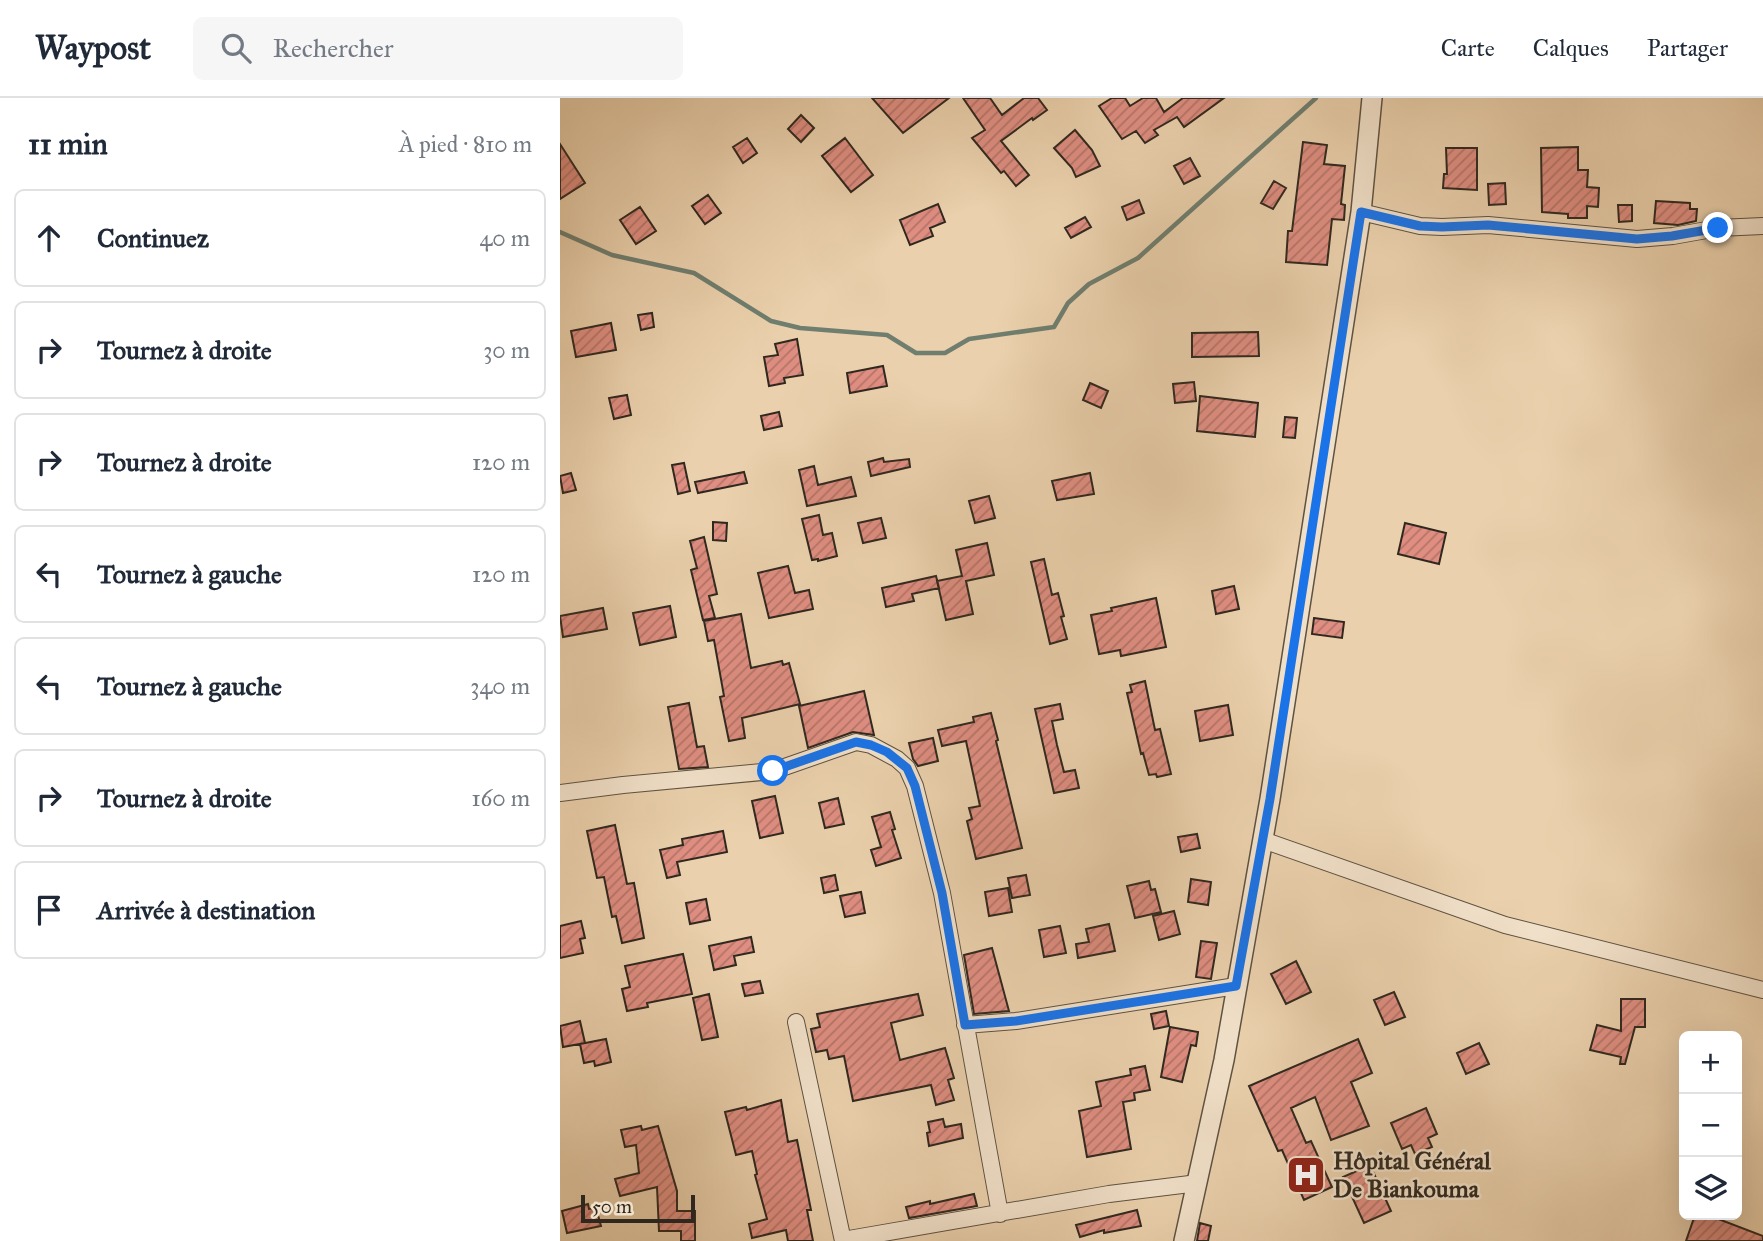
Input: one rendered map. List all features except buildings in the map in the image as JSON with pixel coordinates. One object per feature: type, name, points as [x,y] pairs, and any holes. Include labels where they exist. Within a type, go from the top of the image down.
[{"type":"street","points":[[1184,1241],[1224,1060],[1262,840],[1361,212],[1372,98]]},
{"type":"street","points":[[1361,212],[1420,226],[1498,225],[1637,239],[1718,228],[1763,226]]},
{"type":"street","points":[[560,793],[773,771],[856,742],[887,752],[907,768],[915,786],[942,893],[1000,1214]]},
{"type":"street","points":[[1262,840],[1505,925],[1763,990]]},
{"type":"street","points":[[965,1025],[1016,1021],[1236,986]]},
{"type":"street","points":[[796,1022],[843,1240],[1110,1194],[1198,1183]]},
{"type":"waterway","points":[[560,232],[612,255],[694,273],[771,321],[800,328],[887,335],[916,353],[945,353],[969,339],[1054,327],[1068,303],[1089,284],[1138,258],[1316,98]]},
{"type":"place","name":"Hôpital Général De Biankouma","points":[[1306,1175]]},
{"type":"route","points":[[773,771],[856,742],[887,752],[907,768],[915,786],[942,893],[965,1025],[1016,1021],[1236,986],[1270,799],[1361,212],[1420,226],[1488,225],[1637,239],[1718,228]]}]
